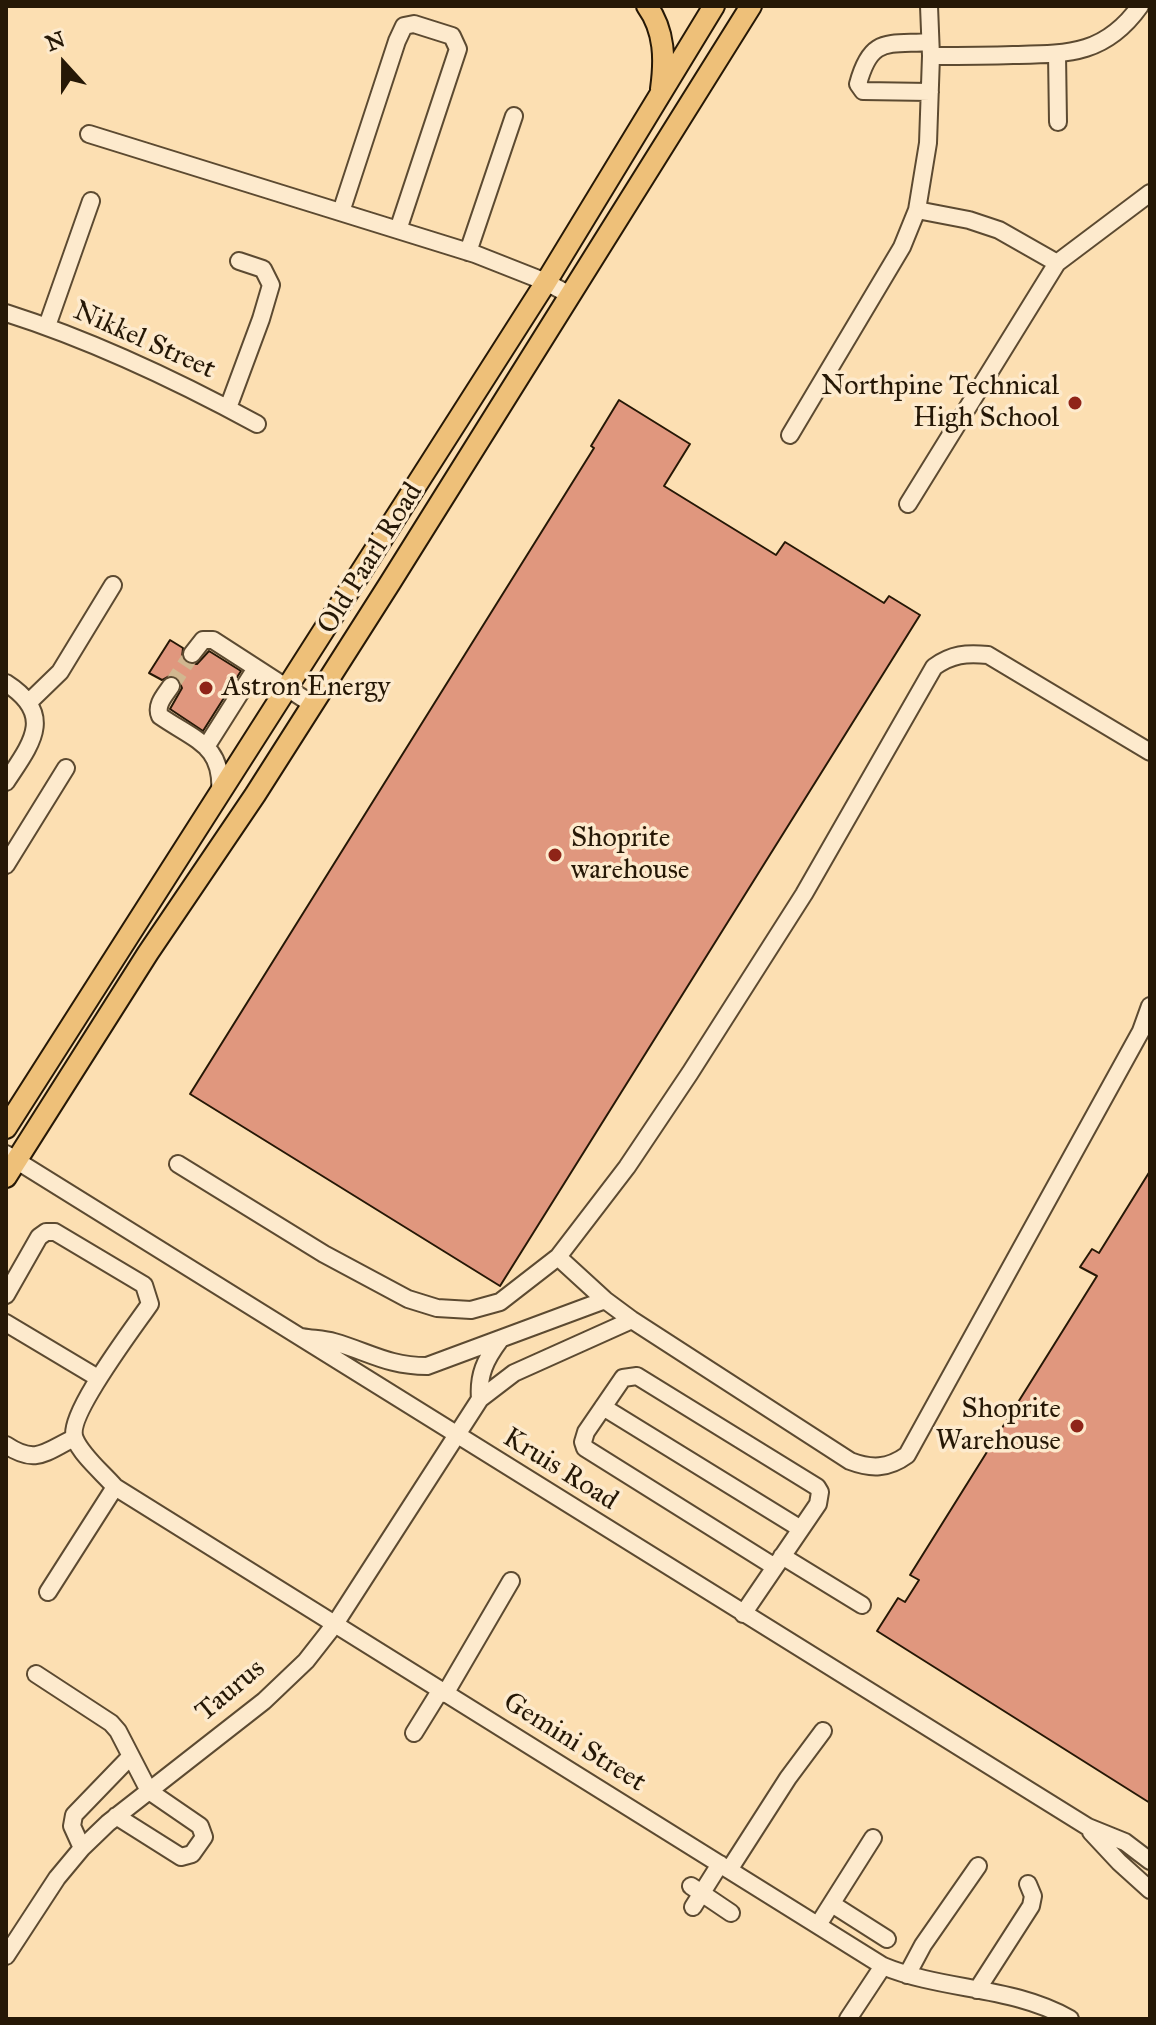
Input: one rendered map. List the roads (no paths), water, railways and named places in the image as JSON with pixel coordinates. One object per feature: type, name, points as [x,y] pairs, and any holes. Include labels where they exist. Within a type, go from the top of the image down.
[{"type":"main road","points":[[647,6],[660,32],[663,51],[659,97]]},
{"type":"main road","name":"Old Paarl Road","points":[[6,1128],[546,282],[714,6]]},
{"type":"main road","name":"Old Paarl Road","points":[[9,1164],[312,704],[751,6]]},
{"type":"street","points":[[790,435],[896,258],[917,210],[928,143],[929,6]]},
{"type":"street","points":[[930,92],[863,91],[858,84],[864,62],[872,51],[888,45],[1057,54],[1084,50],[1109,38],[1131,19],[1140,6]]},
{"type":"street","points":[[341,212],[404,26],[414,24],[452,36],[458,49],[398,230]]},
{"type":"street","points":[[1057,54],[1058,122]]},
{"type":"street","points":[[468,252],[514,116]]},
{"type":"street","points":[[89,134],[468,252],[546,282],[570,295]]},
{"type":"street","points":[[908,504],[1057,263],[1150,193]]},
{"type":"street","points":[[47,326],[91,201]]},
{"type":"street","points":[[917,210],[969,220],[999,230],[1057,263]]},
{"type":"street","points":[[228,408],[271,285],[263,269],[239,261]]},
{"type":"street","name":"Nikkel Street","points":[[6,313],[47,326],[171,378],[257,424]]},
{"type":"street","points":[[28,703],[60,672],[113,585]]},
{"type":"street","points":[[192,654],[199,643],[208,639],[312,704]]},
{"type":"street","points":[[178,1164],[324,1254],[408,1299],[437,1308],[471,1310],[500,1302],[558,1257],[627,1167],[804,894],[934,667],[947,658],[964,653],[988,655],[1150,752]]},
{"type":"street","points":[[206,747],[256,668]]},
{"type":"street","points":[[6,683],[21,692],[36,726],[32,742],[6,782]]},
{"type":"street","points":[[171,686],[160,702],[158,712],[216,757],[220,769],[220,795]]},
{"type":"street","points":[[6,865],[66,768]]},
{"type":"street","points":[[558,1257],[632,1320],[850,1461],[864,1467],[894,1464],[907,1455],[1141,1031],[1150,1006]]},
{"type":"street","name":"Kruis Road","points":[[9,1164],[297,1337],[1088,1827],[1125,1842],[1150,1861]]},
{"type":"street","points":[[6,1295],[39,1237],[46,1232],[55,1232],[144,1285],[150,1304],[98,1378],[73,1427],[78,1444],[35,1456],[19,1454],[6,1445]]},
{"type":"street","points":[[297,1337],[332,1341],[405,1366],[427,1366],[605,1300]]},
{"type":"street","points":[[480,1399],[514,1373],[632,1320]]},
{"type":"street","points":[[6,1323],[98,1378]]},
{"type":"street","points":[[480,1399],[482,1369],[501,1339]]},
{"type":"street","points":[[743,1614],[779,1562],[818,1504],[820,1492],[817,1487],[637,1376],[623,1378],[586,1432],[585,1448],[779,1562],[862,1605]]},
{"type":"street","name":"Taurus","points":[[6,1956],[57,1878],[82,1848],[116,1816],[264,1701],[306,1661],[335,1624],[480,1399]]},
{"type":"street","points":[[603,1407],[801,1529]]},
{"type":"street","name":"Gemini Street","points":[[78,1444],[115,1487],[883,1966],[907,1975],[1025,1999],[1070,2019]]},
{"type":"street","points":[[48,1592],[115,1487]]},
{"type":"street","points":[[414,1733],[511,1581]]},
{"type":"street","points":[[36,1674],[111,1723],[149,1791],[202,1829],[204,1837],[192,1854],[181,1857],[116,1816]]},
{"type":"street","points":[[731,1913],[695,1895],[725,1867],[823,1731]]},
{"type":"street","points":[[82,1848],[74,1833],[74,1815],[130,1757]]},
{"type":"street","name":"Kruis Road","points":[[1088,1827],[1119,1862],[1150,1890]]},
{"type":"street","points":[[818,1925],[873,1838]]},
{"type":"street","points":[[907,1975],[923,1945],[978,1866]]},
{"type":"street","points":[[977,1990],[1031,1906],[1033,1896],[1028,1884]]},
{"type":"street","points":[[832,1904],[887,1939]]},
{"type":"street","points":[[848,2019],[883,1966]]},
{"type":"tunnel","points":[[171,686],[192,654]]},
{"type":"place","name":"Northpine Technical High School","points":[[1075,403]]},
{"type":"place","name":"Astron Energy","points":[[206,688]]},
{"type":"place","name":"Shoprite warehouse","points":[[555,855]]},
{"type":"place","name":"Shoprite Warehouse","points":[[1077,1426]]}]
